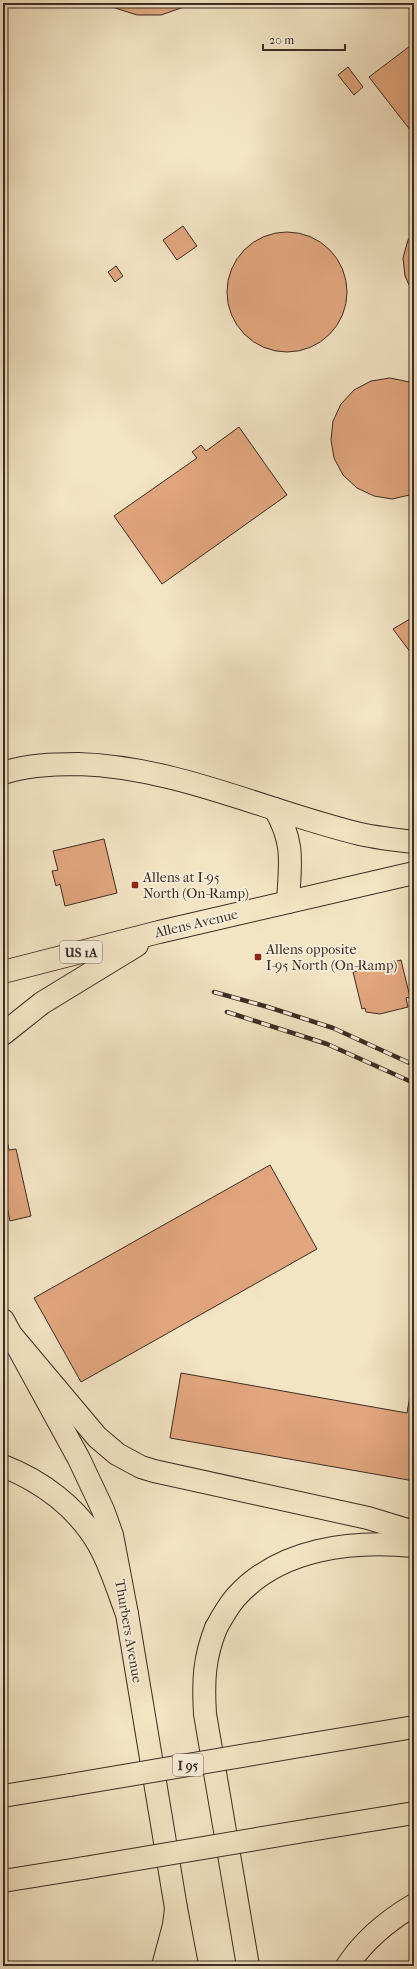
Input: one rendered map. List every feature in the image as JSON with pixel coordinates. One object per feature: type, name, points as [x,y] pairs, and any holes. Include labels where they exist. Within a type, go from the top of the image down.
[{"type":"main road","points":[[3,773],[35,766],[60,764],[114,766],[164,775],[361,834],[414,842]]},
{"type":"main road","points":[[275,809],[285,827],[289,840],[288,902]]},
{"type":"main road","name":"Allens Avenue","points":[[3,972],[159,932],[414,873]]},
{"type":"main road","points":[[3,1034],[42,1003],[89,973],[159,932]]},
{"type":"main road","points":[[8,1328],[97,1437],[117,1454],[128,1460],[154,1471],[368,1518],[414,1532]]},
{"type":"main road","name":"Thurbers Avenue","points":[[8,1328],[66,1433],[103,1510],[112,1535],[127,1614],[187,1966]]},
{"type":"main road","points":[[3,1466],[36,1481],[51,1492],[73,1512],[87,1528],[99,1546],[127,1614]]},
{"type":"main road","points":[[248,1966],[205,1714],[203,1685],[210,1643],[216,1628],[235,1598],[247,1586],[278,1564],[298,1556],[342,1546],[388,1544],[414,1546]]},
{"type":"main road","name":"I 95","points":[[3,1796],[414,1727]]},
{"type":"main road","points":[[3,1881],[414,1813]]},
{"type":"main road","points":[[347,1966],[369,1938],[391,1919],[414,1905]]},
{"type":"main road","points":[[164,1966],[174,1925],[176,1908]]},
{"type":"building","points":[[107,3],[189,3],[184,7],[161,15],[137,15],[112,7]]},
{"type":"building","points":[[410,46],[414,52],[414,135],[369,77]]},
{"type":"building","points":[[348,67],[363,87],[354,95],[338,75]]},
{"type":"building","points":[[183,226],[197,246],[177,260],[163,240]]},
{"type":"building","points":[[414,230],[414,296],[405,276],[403,258],[408,240]]},
{"type":"building","points":[[287,232],[299,233],[310,237],[320,242],[329,250],[337,259],[342,269],[346,280],[346,304],[342,315],[337,325],[329,334],[320,342],[310,347],[299,351],[287,352],[275,351],[264,347],[254,342],[245,334],[237,325],[232,315],[228,304],[227,292],[228,280],[232,269],[237,259],[245,250],[254,242],[264,237],[275,233]]},
{"type":"building","points":[[116,266],[123,276],[115,282],[108,272]]},
{"type":"building","points":[[390,378],[414,383],[414,494],[392,499],[374,496],[357,488],[343,475],[334,458],[331,440],[333,421],[341,404],[354,390],[371,381]]},
{"type":"building","points":[[239,427],[287,495],[162,584],[114,516],[197,458],[192,452],[201,445],[206,451]]},
{"type":"building","points":[[410,619],[414,624],[414,657],[393,629]]},
{"type":"building","points":[[104,839],[117,893],[65,906],[60,884],[56,886],[52,871],[58,870],[53,851]]},
{"type":"building","points":[[401,960],[410,997],[406,998],[408,1007],[380,1014],[366,1012],[365,1008],[362,1009],[353,972]]},
{"type":"building","points":[[3,1121],[9,1150],[16,1149],[31,1216],[10,1221],[3,1188]]},
{"type":"building","points":[[270,1165],[317,1249],[81,1382],[34,1298]]},
{"type":"building","points":[[414,1372],[414,1481],[170,1438],[181,1373],[407,1413]]},
{"type":"railway","points":[[214,992],[268,1007],[333,1028],[414,1065]]},
{"type":"railway","points":[[227,1012],[327,1044],[414,1083]]},
{"type":"place","name":"Allens at I-95 North (On-Ramp)","points":[[135,885]]},
{"type":"place","name":"Allens opposite I-95 North (On-Ramp)","points":[[258,957]]}]
